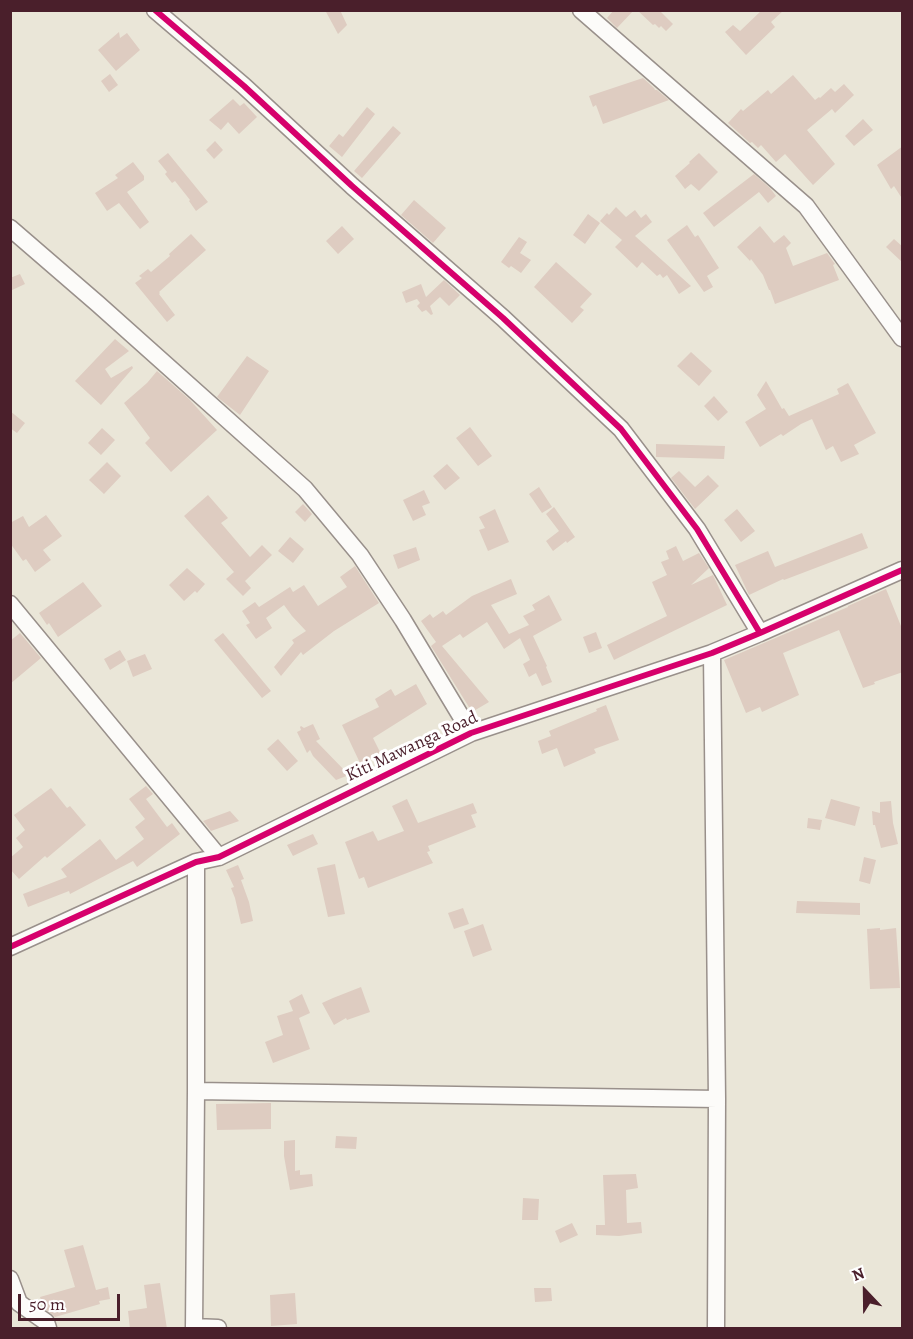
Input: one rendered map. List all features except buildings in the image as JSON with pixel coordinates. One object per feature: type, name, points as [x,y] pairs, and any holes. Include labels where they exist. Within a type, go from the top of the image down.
[{"type":"street","points":[[155,10],[244,86],[352,186],[503,318],[621,429],[697,529],[760,633]]},
{"type":"street","points":[[581,10],[806,207],[903,338]]},
{"type":"street","points":[[10,228],[305,489],[360,555],[403,620],[471,733]]},
{"type":"street","name":"Kiti Mawanga Road","points":[[10,947],[196,862],[219,857],[471,733],[712,652],[903,570]]},
{"type":"street","points":[[10,604],[219,857]]},
{"type":"street","points":[[712,652],[717,1099],[716,1329]]},
{"type":"street","points":[[196,862],[194,1328],[218,1329]]},
{"type":"street","points":[[196,1091],[717,1099]]},
{"type":"street","points":[[10,1279],[19,1304],[46,1322],[48,1329]]},
{"type":"cycle path","points":[[155,10],[244,86],[352,186],[503,318],[621,429],[697,529],[760,633]]},
{"type":"cycle path","points":[[10,947],[196,862],[219,857],[471,733],[712,653],[902,570]]}]
